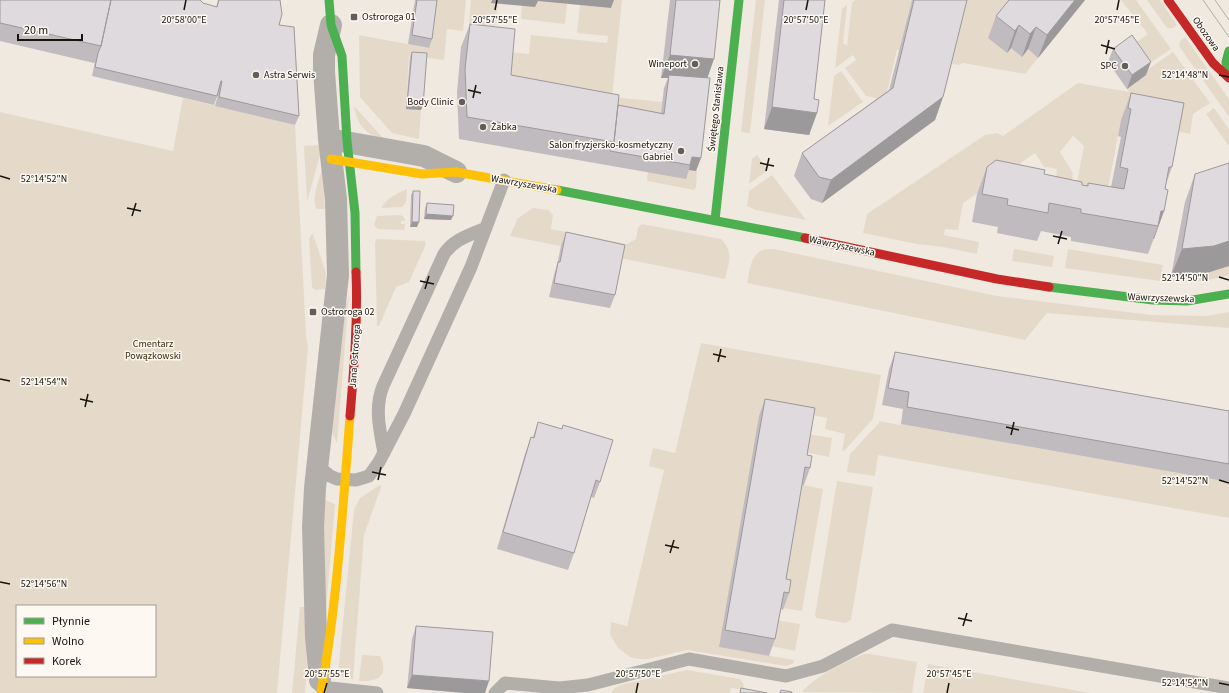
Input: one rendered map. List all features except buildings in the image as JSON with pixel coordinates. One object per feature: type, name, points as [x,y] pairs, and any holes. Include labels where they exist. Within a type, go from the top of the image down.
[{"type":"street","name":"Jana Ostroroga","points":[[321,690],[328,654],[346,480],[358,293],[355,213],[339,150],[324,55],[331,25],[329,0]]},
{"type":"street","name":"Świętego Stanisława","points":[[715,220],[739,0]]},
{"type":"street","name":"Obozowa","points":[[1168,0],[1213,63],[1229,78]]},
{"type":"street","points":[[1229,51],[1226,55],[1229,74]]},
{"type":"street","name":"Jana Ostroroga","points":[[321,690],[316,637],[313,527],[317,460],[338,275],[336,199],[339,150]]},
{"type":"street","name":"Wawrzyszewska","points":[[339,150],[424,156],[456,172],[715,220],[997,279],[1153,300],[1180,301],[1208,299],[1229,294]]},
{"type":"lane","points":[[317,460],[326,474],[337,479],[356,480],[369,476],[384,453],[404,414],[471,267],[504,180]]},
{"type":"lane","points":[[384,453],[378,414],[379,398],[383,386],[444,254],[460,239],[486,228]]},
{"type":"lane","points":[[495,693],[505,683],[559,688],[588,686],[689,659],[786,676],[823,666],[892,630],[1229,688]]},
{"type":"lane","points":[[321,690],[377,693]]},
{"type":"green space","points":[[435,0],[466,0],[463,31],[447,29],[444,60],[409,56],[406,109],[421,110],[419,139],[392,133],[360,97],[359,35],[428,48]]},
{"type":"green space","points":[[471,0],[491,0],[498,4],[495,26],[469,24]]},
{"type":"green space","points":[[536,0],[567,4],[565,24],[521,19],[522,6]]},
{"type":"green space","points":[[612,0],[622,0],[612,97],[663,102],[659,127],[502,97],[507,52],[529,54],[531,35],[607,43],[608,36],[577,33],[580,5],[611,8]]},
{"type":"green space","points":[[756,0],[765,0],[750,133],[741,132]]},
{"type":"green space","points":[[856,0],[912,0],[899,50],[897,50],[885,100],[866,96],[845,68],[856,60],[853,55],[835,68],[842,9],[847,5],[843,43],[847,46],[852,2]]},
{"type":"green space","points":[[953,0],[1019,0],[1007,53],[1011,48],[1028,49],[1038,58],[1025,74],[963,63],[958,65],[949,63]]},
{"type":"green space","points":[[1121,0],[1136,0],[1171,49],[1147,65],[1132,45],[1148,34]]},
{"type":"green space","points":[[1147,0],[1160,0],[1177,25],[1173,28],[1167,28]]},
{"type":"green space","points":[[1185,37],[1229,99],[1229,117],[1179,46],[1180,41]]},
{"type":"green space","points":[[1173,52],[1210,103],[1193,114],[1190,134],[1121,120],[1107,194],[1076,187],[1084,146],[1073,136],[1060,152],[1073,173],[1071,187],[1043,185],[1044,173],[1056,177],[1057,169],[1045,168],[1035,153],[963,203],[958,230],[945,229],[944,235],[979,242],[977,254],[863,233],[867,214],[985,135],[997,133],[1003,136],[1078,83],[1129,92],[1127,89],[1146,75],[1144,72]]},
{"type":"green space","points":[[841,71],[863,102],[828,126],[834,76]]},
{"type":"green space","name":"Cmentarz Powązkowski","points":[[183,98],[295,125],[306,335],[308,347],[277,693],[0,693],[0,112],[173,151]]},
{"type":"green space","points":[[354,106],[384,139],[372,135],[363,128],[357,118]]},
{"type":"green space","points":[[1214,108],[1229,129],[1229,146],[1206,114]]},
{"type":"green space","points":[[319,145],[322,148],[307,202],[304,146]]},
{"type":"green space","points":[[757,155],[768,170],[749,184],[752,159]]},
{"type":"green space","points":[[323,166],[325,209],[317,209],[315,205],[315,195]]},
{"type":"green space","points":[[649,166],[697,171],[696,187],[694,190],[648,181]]},
{"type":"green space","points":[[772,175],[806,220],[756,210],[747,206],[749,191]]},
{"type":"green space","points":[[407,189],[406,201],[402,207],[381,208],[389,199]]},
{"type":"green space","points":[[533,208],[548,210],[553,215],[551,229],[627,244],[636,239],[638,227],[642,224],[721,239],[728,248],[729,253],[729,263],[725,279],[510,236],[518,218]]},
{"type":"green space","points":[[400,215],[405,219],[405,221],[401,221],[401,224],[405,224],[404,230],[378,229],[374,225],[377,216]]},
{"type":"green space","points":[[313,234],[326,273],[325,289],[315,290],[312,287],[309,239]]},
{"type":"green space","points":[[377,239],[425,241],[426,244],[409,282],[396,287],[379,326],[377,326],[375,242]]},
{"type":"green space","points":[[766,249],[774,249],[997,296],[1151,315],[1207,316],[1229,312],[1229,328],[1047,313],[1025,340],[747,283],[754,258],[761,251]]},
{"type":"green space","points":[[1014,249],[1054,256],[1052,267],[1012,261]]},
{"type":"green space","points":[[1068,249],[1163,265],[1160,281],[1065,268]]},
{"type":"green space","points":[[1229,266],[1229,275],[1200,281],[1171,281],[1171,276],[1204,274]]},
{"type":"green space","points":[[349,295],[337,443],[331,431],[341,321]]},
{"type":"green space","points":[[701,343],[881,375],[873,419],[844,451],[842,451],[845,434],[825,429],[827,418],[800,413],[719,647],[794,660],[794,663],[786,666],[687,650],[648,659],[639,659],[630,657],[618,648],[610,634],[611,622],[627,626],[664,470],[649,466],[653,448],[675,453]]},
{"type":"green space","points":[[879,421],[1229,482],[1229,518],[878,455],[875,476],[847,472],[850,454],[879,423]]},
{"type":"green space","points":[[807,434],[832,438],[829,457],[804,452]]},
{"type":"green space","points":[[837,481],[873,487],[851,620],[845,623],[817,618],[815,616]]},
{"type":"green space","points":[[799,484],[823,489],[802,611],[783,608],[780,596]]},
{"type":"green space","points":[[380,485],[381,487],[364,535],[353,679],[349,679],[338,673],[354,510],[360,498]]},
{"type":"green space","points":[[322,499],[335,504],[326,609]]},
{"type":"green space","points":[[300,607],[305,607],[307,670],[305,693],[292,693]]},
{"type":"green space","points":[[776,620],[800,624],[795,651],[771,646]]},
{"type":"green space","points":[[864,654],[917,662],[912,693],[802,692],[807,686],[822,675]]},
{"type":"green space","points":[[362,655],[380,656],[383,663],[383,673],[377,679],[359,681]]},
{"type":"green space","points":[[928,664],[1090,693],[923,693]]},
{"type":"green space","points":[[687,670],[740,679],[744,685],[743,690],[731,688],[730,693],[611,693],[620,685]]},
{"type":"tram line","points":[[1203,0],[1229,37]]},
{"type":"tram line","points":[[1215,0],[1229,20]]},
{"type":"traffic: fast","points":[[329,0],[331,25],[342,56],[347,141],[355,213],[356,272]]},
{"type":"traffic: fast","points":[[715,220],[739,0]]},
{"type":"traffic: fast","points":[[1229,51],[1226,62],[1229,74]]},
{"type":"traffic: fast","points":[[557,190],[805,238]]},
{"type":"traffic: fast","points":[[1049,287],[1153,300],[1187,301],[1229,294]]},
{"type":"traffic: slow","points":[[331,159],[422,174],[456,172],[557,190]]},
{"type":"traffic: slow","points":[[321,693],[327,659],[335,590],[350,416]]},
{"type":"traffic: jam","points":[[1168,0],[1213,63],[1229,78]]},
{"type":"traffic: jam","points":[[805,238],[997,279],[1049,287]]},
{"type":"traffic: jam","points":[[350,416],[356,326],[356,272]]},
{"type":"place","name":"Ostroroga 01","points":[[354,17]]},
{"type":"place","name":"Wineport","points":[[695,64]]},
{"type":"place","name":"SPC","points":[[1125,66]]},
{"type":"place","name":"Astra Serwis","points":[[256,75]]},
{"type":"place","name":"Body Clinic","points":[[462,102]]},
{"type":"place","name":"Żabka","points":[[483,127]]},
{"type":"place","name":"Salon fryzjersko-kosmetyczny Gabriel","points":[[681,151]]},
{"type":"place","name":"Ostroroga 02","points":[[313,312]]}]
